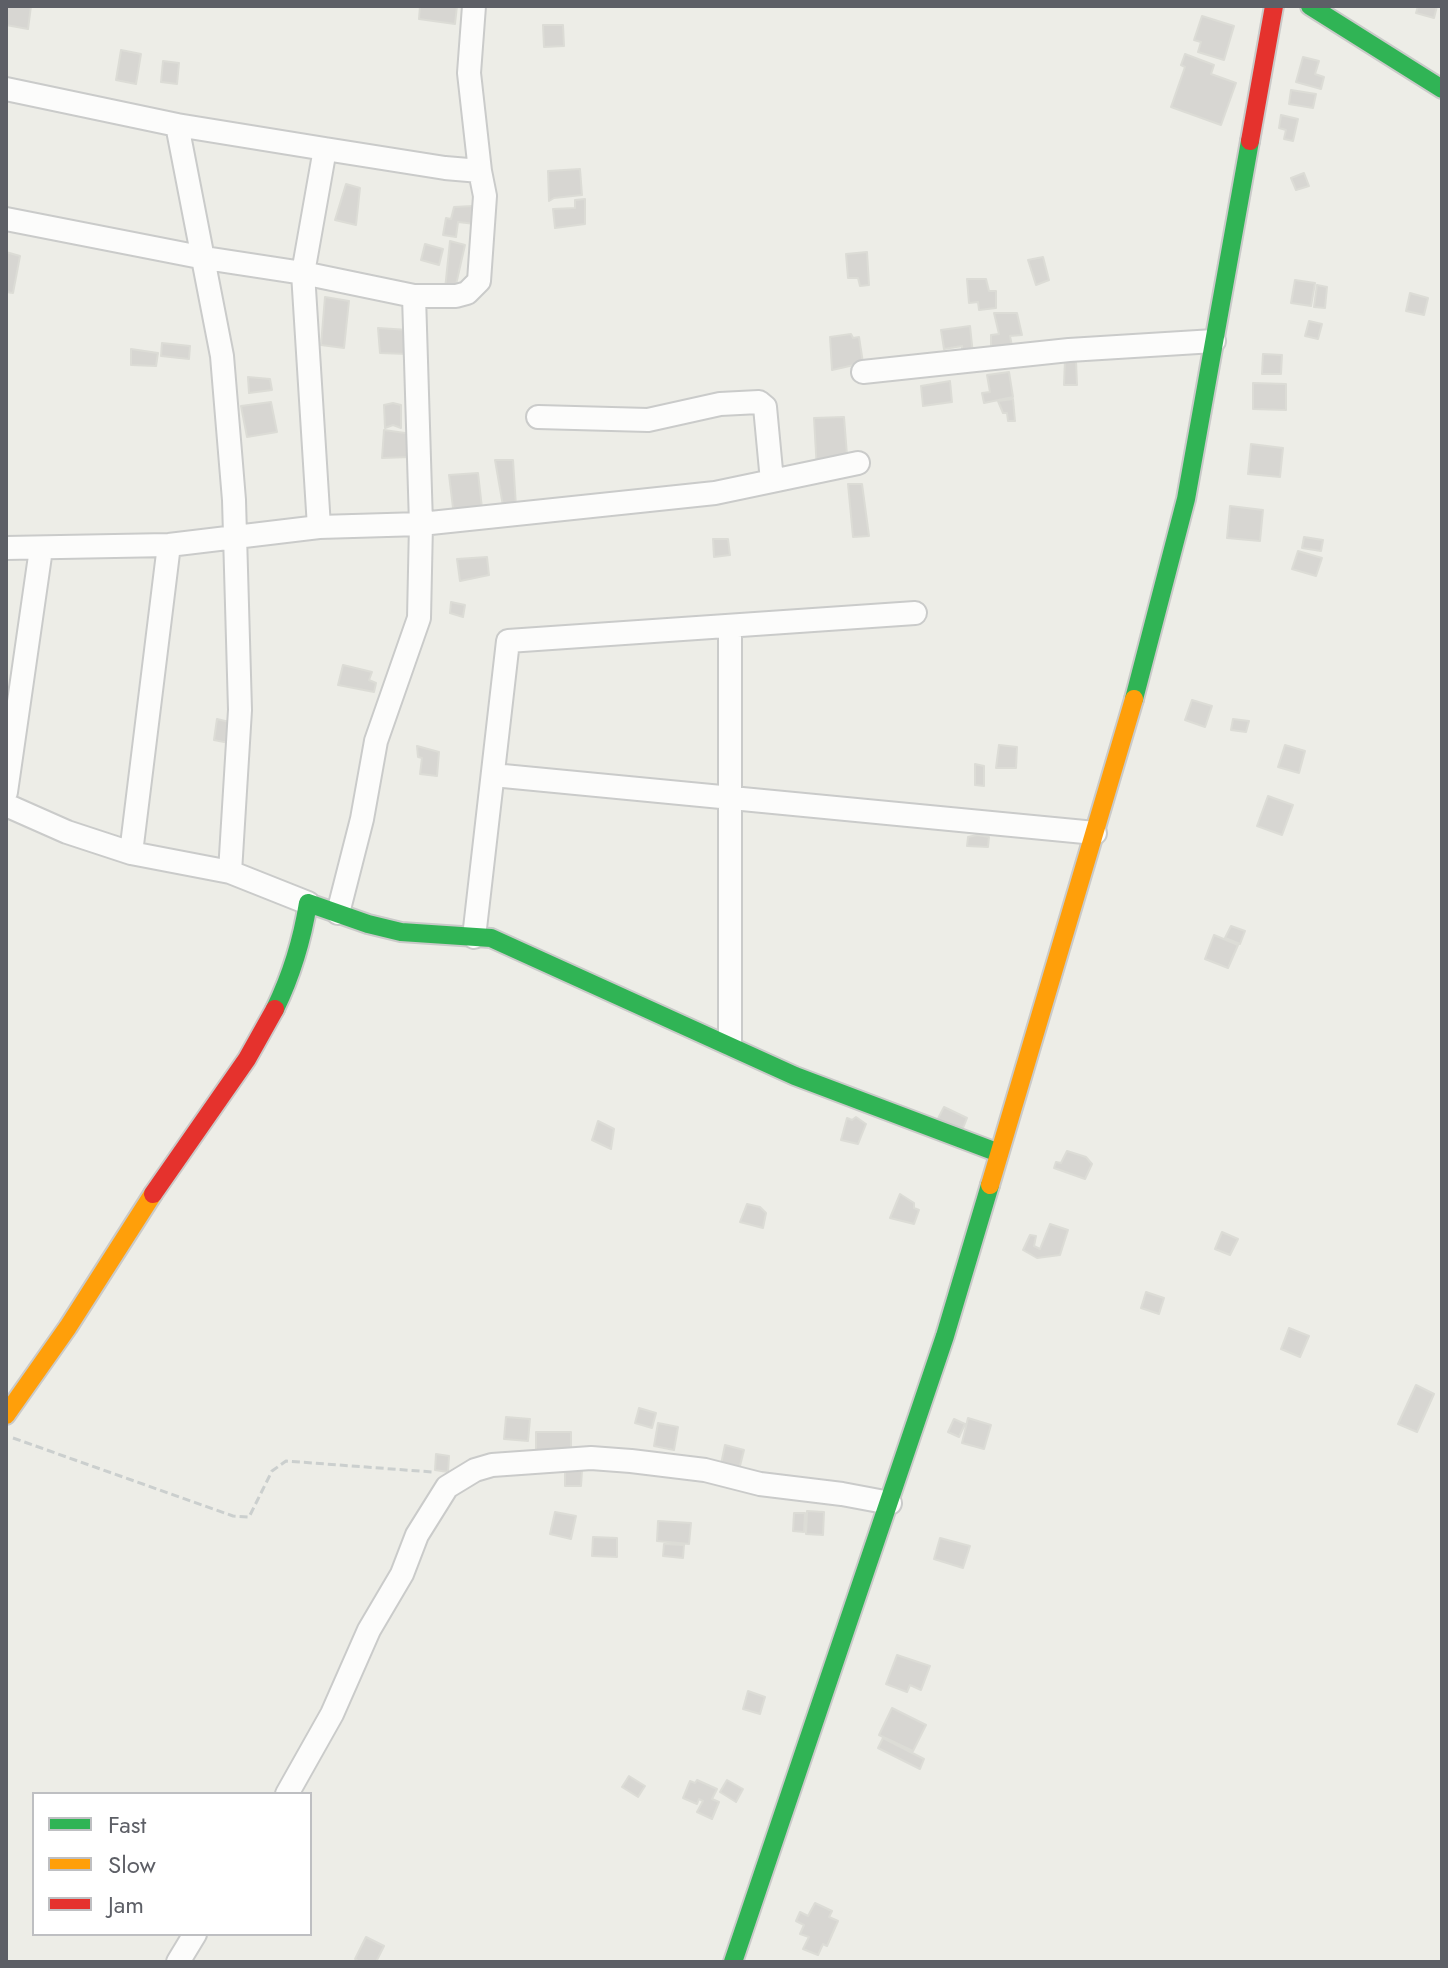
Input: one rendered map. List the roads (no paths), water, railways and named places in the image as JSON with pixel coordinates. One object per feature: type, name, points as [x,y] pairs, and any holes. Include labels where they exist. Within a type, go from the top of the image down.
[{"type":"street","points":[[6,219],[414,296],[467,293],[479,281],[485,196],[469,73],[474,6]]},
{"type":"street","points":[[733,1962],[945,1336],[1137,689],[1186,499],[1274,6]]},
{"type":"street","points":[[1310,6],[1442,89]]},
{"type":"street","points":[[6,89],[177,125],[480,171]]},
{"type":"street","points":[[177,125],[222,356],[234,500],[240,710],[230,872]]},
{"type":"street","points":[[319,527],[303,273],[325,149]]},
{"type":"street","points":[[338,913],[362,819],[376,741],[419,618],[421,524],[414,296]]},
{"type":"street","points":[[863,372],[1069,350],[1214,341]]},
{"type":"street","points":[[538,417],[648,420],[720,404],[759,402],[765,407],[772,481]]},
{"type":"street","points":[[6,548],[169,545],[319,527],[421,524],[715,493],[858,463]]},
{"type":"street","points":[[131,853],[169,545]]},
{"type":"street","points":[[6,792],[41,549]]},
{"type":"street","points":[[474,937],[508,641],[915,613]]},
{"type":"street","points":[[730,626],[730,1044]]},
{"type":"street","points":[[493,775],[1095,833]]},
{"type":"street","points":[[6,805],[67,832],[131,853],[230,872],[308,903],[401,932],[491,938],[795,1076],[999,1153]]},
{"type":"street","points":[[6,1415],[74,1318],[147,1201],[232,1081],[279,1003],[302,940],[308,903]]},
{"type":"street","points":[[288,1792],[332,1714],[369,1630],[402,1574],[417,1535],[447,1487],[469,1475],[492,1465],[591,1458],[705,1470],[760,1484],[890,1503]]},
{"type":"street","points":[[178,1962],[194,1936]]}]
